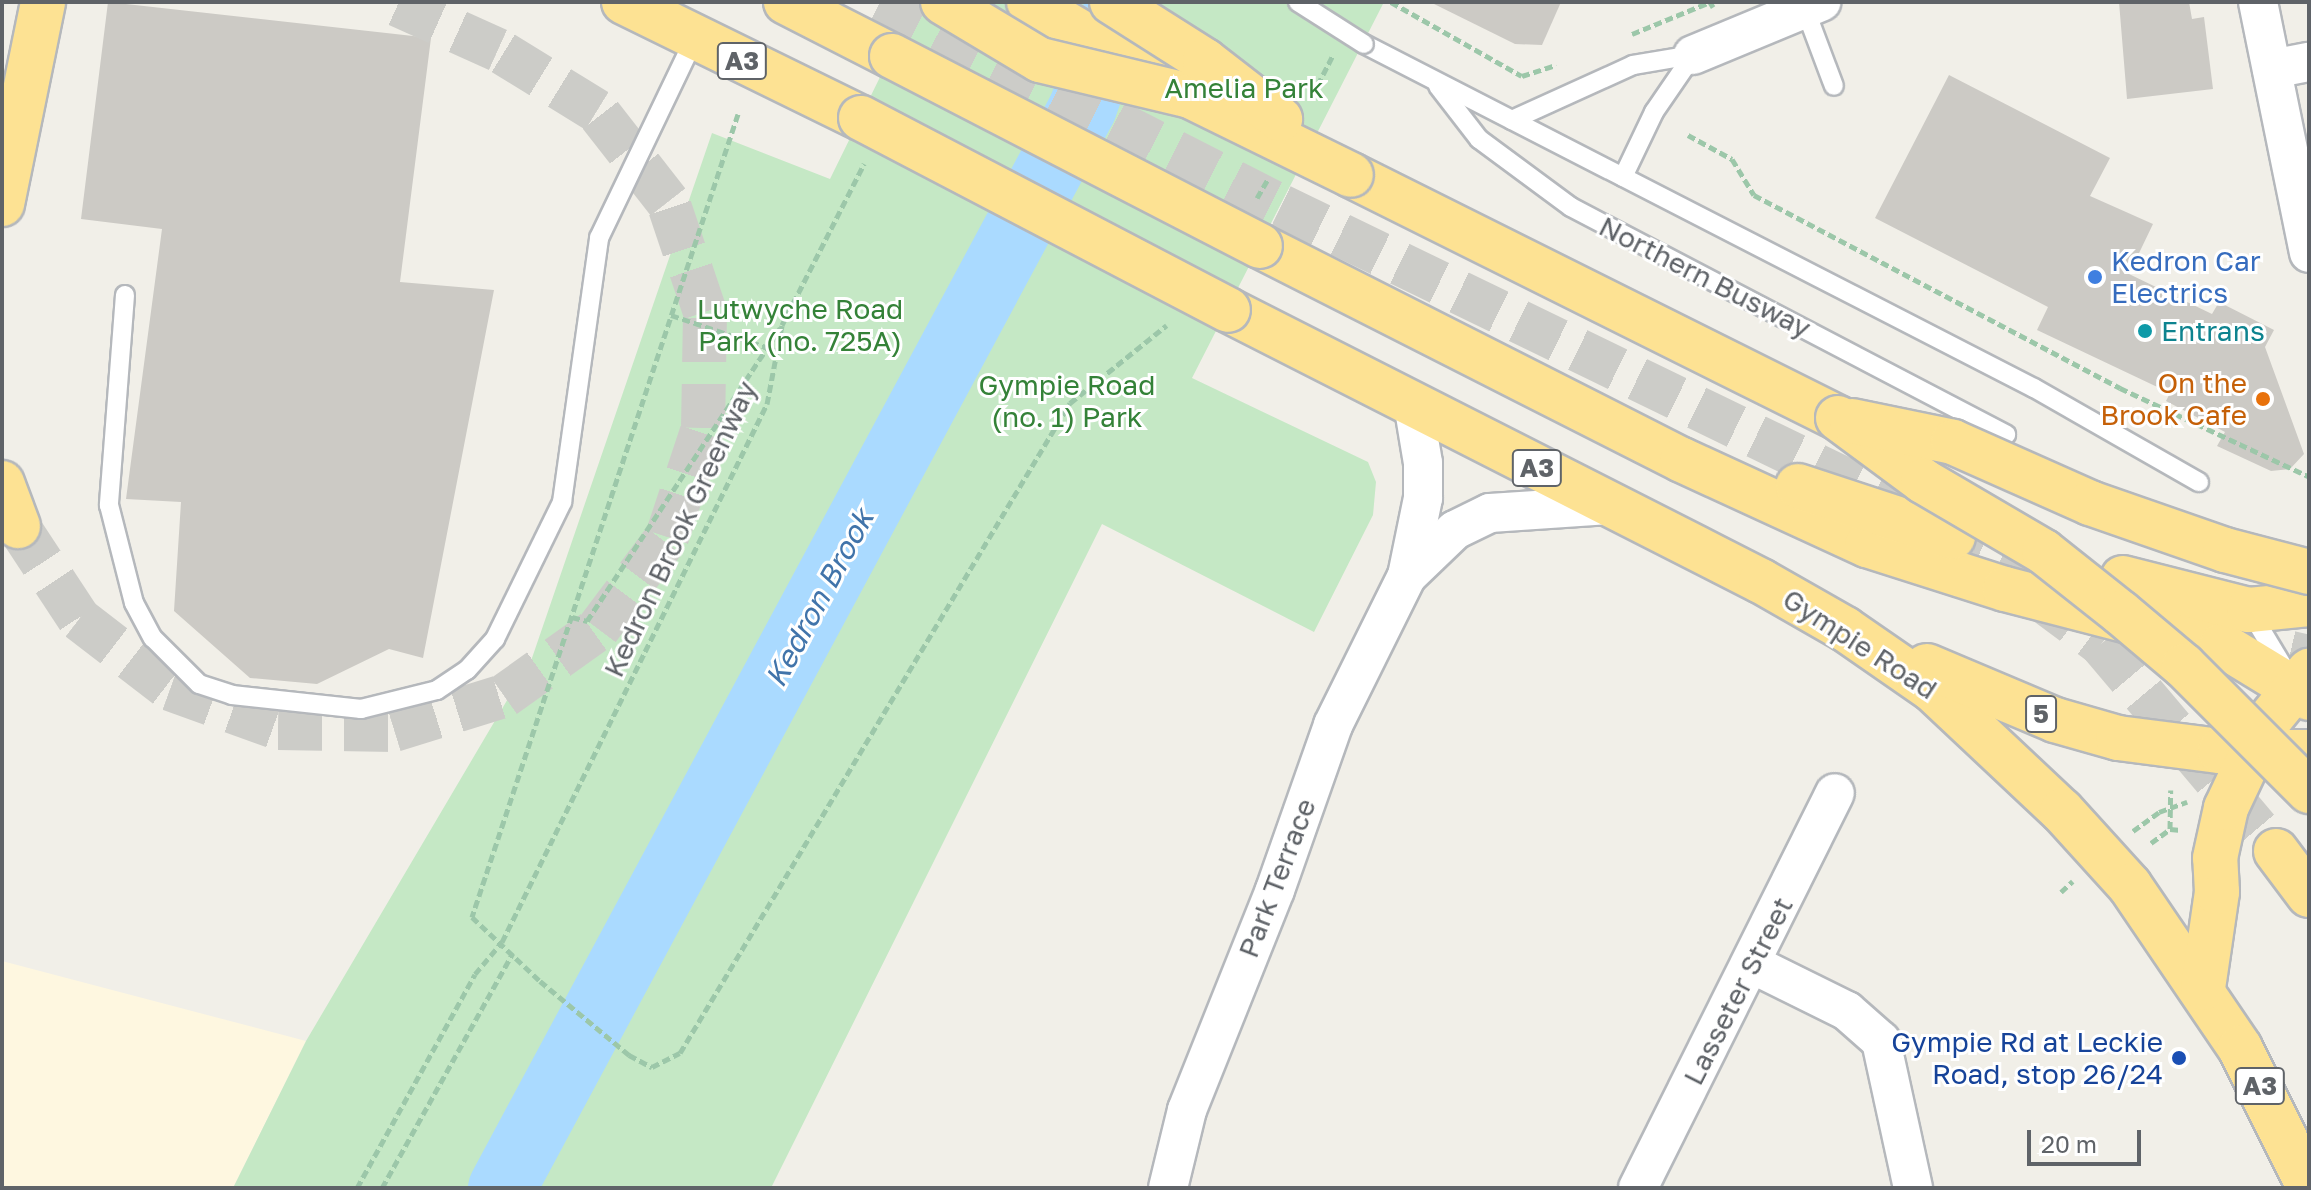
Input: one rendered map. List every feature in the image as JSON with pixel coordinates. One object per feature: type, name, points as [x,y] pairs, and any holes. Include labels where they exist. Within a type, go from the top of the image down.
[{"type":"highway","points":[[2,204],[43,2]]},
{"type":"highway","name":"A3","points":[[624,2],[695,38],[865,136]]},
{"type":"highway","name":"A3","points":[[786,2],[1682,460],[1867,545],[2005,589],[2170,628],[2222,645],[2304,685]]},
{"type":"highway","points":[[943,2],[1040,60],[1190,96]]},
{"type":"highway","points":[[1029,2],[1190,96],[1838,418],[1923,481],[2044,552],[2184,666],[2309,791]]},
{"type":"highway","points":[[1112,2],[1205,61],[1351,175]]},
{"type":"highway","name":"Gympie Road","points":[[865,136],[1228,310],[1609,505],[1845,629],[1944,699],[2062,811],[2130,886],[2203,988],[2240,1048],[2309,1187]]},
{"type":"highway","points":[[1838,418],[1953,442],[2090,503],[2225,550],[2309,572]]},
{"type":"highway","name":"A3","points":[[1682,460],[1788,482],[1953,537]]},
{"type":"highway","points":[[2,483],[18,526]]},
{"type":"highway","points":[[2123,578],[2309,604]]},
{"type":"highway","name":"5","points":[[1845,629],[2055,720],[2118,738],[2250,752],[2309,752]]},
{"type":"highway","points":[[2203,988],[2218,835],[2250,752],[2304,685]]},
{"type":"highway","points":[[2276,851],[2309,895]]},
{"type":"street","points":[[2258,2],[2309,253]]},
{"type":"street","points":[[1693,55],[1813,6]]},
{"type":"street","points":[[2272,69],[2309,62]]},
{"type":"street","name":"Park Terrace","points":[[1168,1188],[1187,1110],[1275,890],[1333,725],[1407,576],[1423,498],[1423,463],[1413,403]]},
{"type":"street","name":"Park Terrace","points":[[1407,576],[1455,530],[1490,513],[1609,505]]},
{"type":"street","name":"Lasseter Street","points":[[1638,1188],[1835,793]]},
{"type":"street","points":[[1752,964],[1847,1011],[1881,1041],[1913,1188]]},
{"type":"lane","name":"Northern Busway","points":[[1298,2],[1364,44],[2034,388],[2199,482]]},
{"type":"lane","points":[[1813,6],[1834,86]]},
{"type":"lane","points":[[125,295],[109,505],[134,603],[153,638],[199,684],[232,695],[361,709],[437,690],[467,670],[495,639],[562,502],[599,238],[695,38]]},
{"type":"lane","points":[[1512,120],[1633,65],[1693,55]]},
{"type":"lane","name":"Northern Busway","points":[[1623,177],[1654,112],[1693,55]]},
{"type":"lane","name":"Northern Busway","points":[[1434,81],[1479,139],[1571,207],[2006,434]]},
{"type":"lane","points":[[2237,596],[2304,685]]},
{"type":"path","points":[[1391,2],[1522,76],[1572,59]]},
{"type":"path","points":[[1627,36],[1710,2]]},
{"type":"path","points":[[1305,110],[1340,43]]},
{"type":"path","points":[[738,114],[472,917],[540,981],[629,1055],[652,1067],[680,1053],[1070,403],[1171,322]]},
{"type":"path","points":[[1688,135],[1732,159],[1754,195],[2120,388],[2308,476]]},
{"type":"path","name":"Kedron Brook Greenway","points":[[357,1188],[475,974],[502,942],[767,404],[782,325],[865,136]]},
{"type":"path","points":[[1254,203],[1269,176]]},
{"type":"path","points":[[671,315],[778,351]]},
{"type":"path","points":[[572,617],[587,621],[782,325]]},
{"type":"path","points":[[2170,829],[2171,790]]},
{"type":"path","points":[[2138,827],[2171,807]]},
{"type":"path","points":[[2151,843],[2170,829],[2183,831]]},
{"type":"path","points":[[382,1188],[513,953]]},
{"type":"shaded area","points":[[2,961],[306,1041],[233,1188],[2,1188]]},
{"type":"green space","points":[[875,2],[1384,2],[1192,378],[1368,462],[1376,482],[1373,515],[1314,632],[1102,524],[771,1188],[233,1188],[306,1041],[532,658],[712,133],[830,179],[908,20]]},
{"type":"building","points":[[108,2],[431,38],[400,282],[494,290],[423,658],[389,649],[317,684],[250,678],[174,611],[181,502],[126,499],[162,229],[81,219]]},
{"type":"building","points":[[1430,2],[1561,2],[1542,45],[1515,44]]},
{"type":"building","points":[[2119,2],[2189,2],[2192,19],[2204,17],[2213,89],[2127,99]]},
{"type":"building","points":[[1949,75],[2110,158],[2090,196],[2153,224],[2129,274],[2212,314],[2219,302],[2274,330],[2265,347],[2304,454],[2290,469],[2271,471],[2217,446],[2225,432],[2166,401],[2170,393],[2037,330],[2048,307],[1875,218]]},
{"type":"waterway","name":"Kedron Brook","points":[[502,1188],[1083,107],[1119,6]]},
{"type":"tunnel","points":[[18,526],[79,619],[170,689],[278,728],[394,730],[504,696],[598,629],[667,537],[703,428],[705,312],[668,202],[597,111],[498,50],[391,2]]},
{"type":"tunnel","points":[[880,2],[1281,206],[1943,527],[2053,574]]},
{"type":"tunnel","points":[[2038,597],[2101,644],[2276,851]]},
{"type":"tunnel","points":[[2226,638],[2309,657]]},
{"type":"place","name":"Kedron Car Electrics","points":[[2095,277]]},
{"type":"place","name":"Entrans","points":[[2145,331]]},
{"type":"place","name":"On the Brook Cafe","points":[[2263,399]]},
{"type":"place","name":"Gympie Rd at Leckie Road, stop 26/24","points":[[2179,1058]]},
{"type":"park label","name":"Amelia Park","points":[[1244,88]]},
{"type":"park label","name":"Lutwyche Road Park (no. 725A)","points":[[800,325]]},
{"type":"park label","name":"Gympie Road (no. 1) Park","points":[[1067,401]]}]
